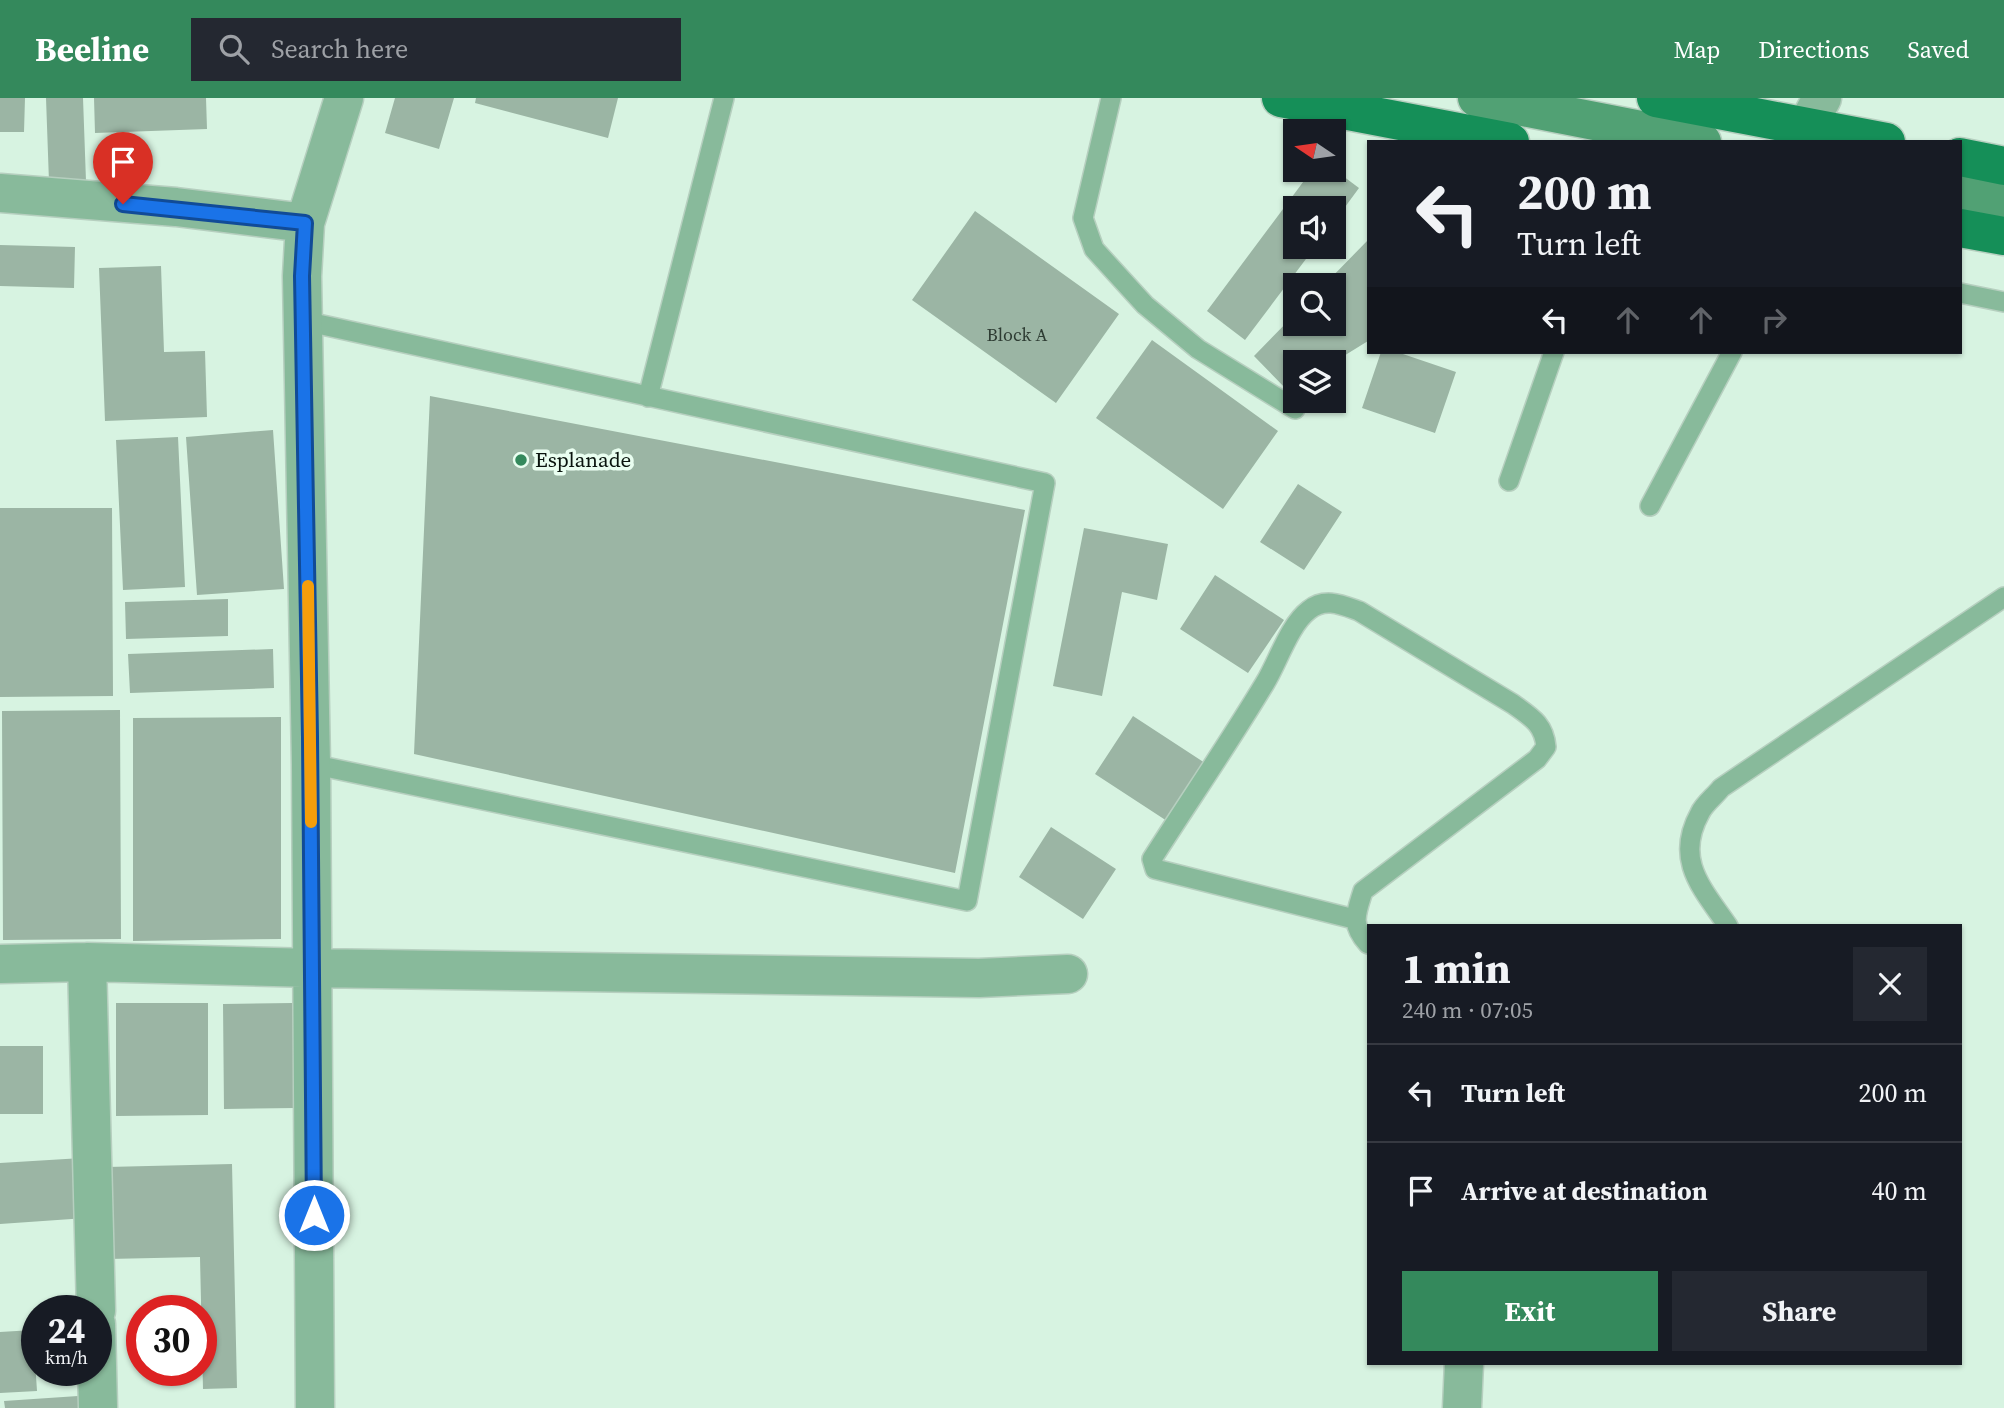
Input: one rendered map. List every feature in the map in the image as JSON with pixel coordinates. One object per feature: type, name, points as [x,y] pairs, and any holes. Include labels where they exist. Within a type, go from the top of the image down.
[{"type":"main road","points":[[1281,98],[1500,140]]},
{"type":"main road","points":[[1656,98],[1814,112],[1881,140]]},
{"type":"main road","points":[[1962,157],[2004,166]]},
{"type":"main road","points":[[1962,228],[2004,236]]},
{"type":"street","points":[[315,1408],[311,764],[302,276],[305,223],[344,98]]},
{"type":"street","points":[[1477,98],[1692,140]]},
{"type":"street","points":[[1962,192],[2004,201]]},
{"type":"street","points":[[0,193],[176,207],[305,223]]},
{"type":"street","points":[[86,961],[96,1295]]},
{"type":"street","points":[[0,964],[86,961],[313,968],[979,978],[1068,974]]},
{"type":"street","points":[[1462,1408],[1464,1365]]},
{"type":"street","points":[[98,1386],[99,1408]]},
{"type":"lane","points":[[648,397],[724,98]]},
{"type":"lane","points":[[1111,98],[1083,218],[1094,249],[1145,305],[1198,349],[1283,402]]},
{"type":"lane","points":[[1962,293],[2004,302]]},
{"type":"lane","points":[[304,321],[1045,482],[967,901],[311,764]]},
{"type":"lane","points":[[1509,481],[1553,354]]},
{"type":"lane","points":[[1650,506],[1731,354]]},
{"type":"lane","points":[[1727,924],[1692,873],[1688,848],[1700,812],[1721,788],[2004,597]]},
{"type":"lane","points":[[1354,919],[1156,869],[1152,859],[1266,682],[1297,623],[1309,610],[1324,603],[1339,604],[1359,611],[1513,704],[1535,719],[1545,732],[1546,747],[1537,758],[1363,891],[1354,919],[1367,943]]},
{"type":"building","points":[[0,98],[25,98],[24,132],[0,132]]},
{"type":"building","points":[[46,98],[83,98],[86,181],[49,182]]},
{"type":"building","points":[[94,98],[206,98],[207,129],[95,133]]},
{"type":"building","points":[[395,98],[454,98],[439,149],[385,133]]},
{"type":"building","points":[[476,98],[618,98],[608,138],[475,103]]},
{"type":"building","points":[[1346,178],[1359,188],[1346,206],[1346,196],[1293,196],[1303,182],[1346,182]]},
{"type":"building","points":[[1283,209],[1283,259],[1306,259],[1295,273],[1283,273],[1283,290],[1245,340],[1207,311]]},
{"type":"building","points":[[975,211],[1119,314],[1056,403],[912,300]]},
{"type":"building","points":[[1367,241],[1367,342],[1346,355],[1346,350],[1283,350],[1283,386],[1254,356],[1283,326],[1283,336],[1346,336],[1346,273],[1336,273]]},
{"type":"building","points":[[0,245],[75,247],[74,288],[0,286]]},
{"type":"building","points":[[161,266],[164,352],[205,351],[207,417],[105,421],[99,268]]},
{"type":"building","points":[[1152,340],[1278,431],[1223,509],[1096,418]]},
{"type":"building","points":[[1380,354],[1403,354],[1456,372],[1435,433],[1362,408]]},
{"type":"building","points":[[430,396],[1025,510],[955,873],[414,754]]},
{"type":"building","points":[[273,430],[284,589],[197,595],[186,437]]},
{"type":"building","points":[[178,437],[185,587],[123,590],[116,440]]},
{"type":"building","points":[[1298,484],[1342,512],[1304,570],[1260,542]]},
{"type":"building","points":[[0,508],[112,508],[113,696],[0,697]]},
{"type":"building","points":[[1084,528],[1168,544],[1157,600],[1122,592],[1102,696],[1053,686]]},
{"type":"building","points":[[1215,575],[1284,620],[1248,673],[1180,629]]},
{"type":"building","points":[[228,599],[228,636],[126,639],[125,602]]},
{"type":"building","points":[[273,649],[274,688],[130,693],[128,654]]},
{"type":"building","points":[[120,710],[121,939],[3,940],[2,711]]},
{"type":"building","points":[[1133,716],[1205,763],[1167,821],[1095,774]]},
{"type":"building","points":[[281,717],[281,939],[133,941],[133,718]]},
{"type":"building","points":[[1051,827],[1116,869],[1083,919],[1019,877]]},
{"type":"building","points":[[116,1003],[208,1003],[208,1115],[116,1116]]},
{"type":"building","points":[[293,1003],[295,1108],[224,1109],[223,1004]]},
{"type":"building","points":[[0,1046],[43,1046],[43,1114],[0,1114]]},
{"type":"building","points":[[82,1158],[86,1218],[0,1224],[0,1163]]},
{"type":"building","points":[[232,1164],[237,1388],[203,1389],[203,1386],[217,1386],[217,1295],[201,1295],[200,1257],[108,1259],[107,1167]]},
{"type":"building","points":[[21,1331],[21,1386],[37,1386],[37,1391],[0,1393],[0,1332]]},
{"type":"building","points":[[78,1396],[79,1408],[5,1408],[4,1401]]},
{"type":"slow traffic","points":[[308,586],[311,822]]},
{"type":"place","name":"Esplanade","points":[[521,460]]},
{"type":"route","points":[[123,204],[176,207],[305,223],[302,276],[310,737],[314,1215]]}]
